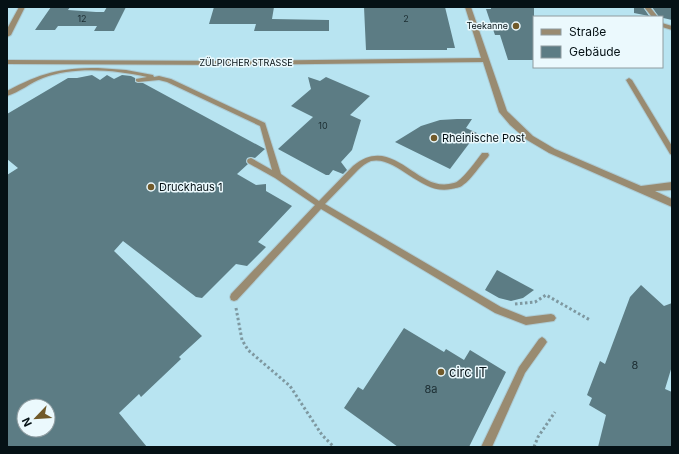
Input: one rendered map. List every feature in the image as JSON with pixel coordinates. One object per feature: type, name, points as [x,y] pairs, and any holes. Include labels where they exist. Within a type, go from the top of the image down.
[{"type":"street","points":[[7,35],[22,7]]},
{"type":"street","points":[[468,7],[503,112],[513,123],[530,138],[552,150],[672,203]]},
{"type":"street","name":"ZÜLPICHER STRASSE","points":[[7,62],[244,63],[485,60]]},
{"type":"street","points":[[642,189],[672,186]]},
{"type":"lane","points":[[647,7],[654,16]]},
{"type":"lane","points":[[7,94],[31,80],[58,71],[118,71],[137,73],[169,80],[263,125],[278,176]]},
{"type":"lane","points":[[138,80],[159,78]]},
{"type":"lane","points":[[629,80],[672,152]]},
{"type":"lane","points":[[234,297],[362,162],[372,158],[383,158],[425,181],[441,187],[460,184],[485,155]]},
{"type":"lane","points":[[251,162],[278,176],[320,205],[498,310],[526,321],[551,318]]},
{"type":"lane","points":[[486,447],[522,370],[542,342]]},
{"type":"path","points":[[508,304],[528,304],[541,300],[546,295],[590,320]]},
{"type":"path","points":[[234,297],[242,340],[248,350],[290,386],[322,435],[334,447]]},
{"type":"path","points":[[534,447],[538,437],[555,412]]},
{"type":"shaded area","points":[[7,7],[672,7],[672,447],[7,447]]},
{"type":"building","points":[[51,7],[70,7],[68,10],[104,12],[107,7],[126,7],[114,31],[94,31],[97,26],[58,26],[55,30],[35,30]]},
{"type":"building","points":[[214,7],[274,7],[272,19],[329,20],[329,31],[254,31],[256,24],[209,24]]},
{"type":"building","points":[[364,7],[445,7],[455,48],[447,48],[447,50],[366,50]]},
{"type":"building","name":"Teekanne","points":[[491,7],[534,7],[533,60],[508,60],[500,35],[495,35],[486,9],[491,9]]},
{"type":"building","points":[[634,7],[643,7],[649,16],[634,13]]},
{"type":"building","points":[[652,7],[672,7],[672,20],[663,18],[663,16],[658,16]]},
{"type":"building","points":[[92,75],[100,80],[107,75],[114,79],[122,75],[131,76],[135,78],[135,82],[143,83],[265,149],[255,158],[247,158],[246,162],[248,164],[237,174],[256,185],[266,184],[266,191],[292,206],[258,242],[266,247],[247,266],[236,264],[202,298],[196,297],[123,241],[114,251],[202,336],[179,357],[181,359],[141,397],[139,394],[119,413],[147,447],[7,447],[7,175],[18,168],[7,159],[7,114],[68,78]]},
{"type":"building","points":[[308,77],[320,81],[326,77],[370,96],[350,115],[361,120],[352,150],[341,162],[347,170],[343,174],[333,170],[329,175],[326,175],[278,149],[313,117],[291,106],[311,89]]},
{"type":"building","points":[[472,119],[466,128],[477,133],[450,169],[395,142],[421,126],[440,120]]},
{"type":"building","points":[[497,270],[534,290],[523,298],[511,301],[499,298],[485,290]]},
{"type":"building","points":[[641,285],[664,306],[672,303],[672,366],[665,389],[672,392],[672,447],[598,447],[606,415],[589,405],[592,398],[587,395],[600,361],[605,364],[630,297]]},
{"type":"building","points":[[404,328],[444,352],[446,349],[464,360],[470,350],[506,372],[469,447],[398,447],[344,408],[358,387],[363,390]]},
{"type":"place","name":"Teekanne","points":[[516,26]]},
{"type":"place","name":"Rheinische Post","points":[[434,138]]},
{"type":"place","name":"Druckhaus 1","points":[[151,187]]},
{"type":"place","name":"circ IT","points":[[441,372]]}]
